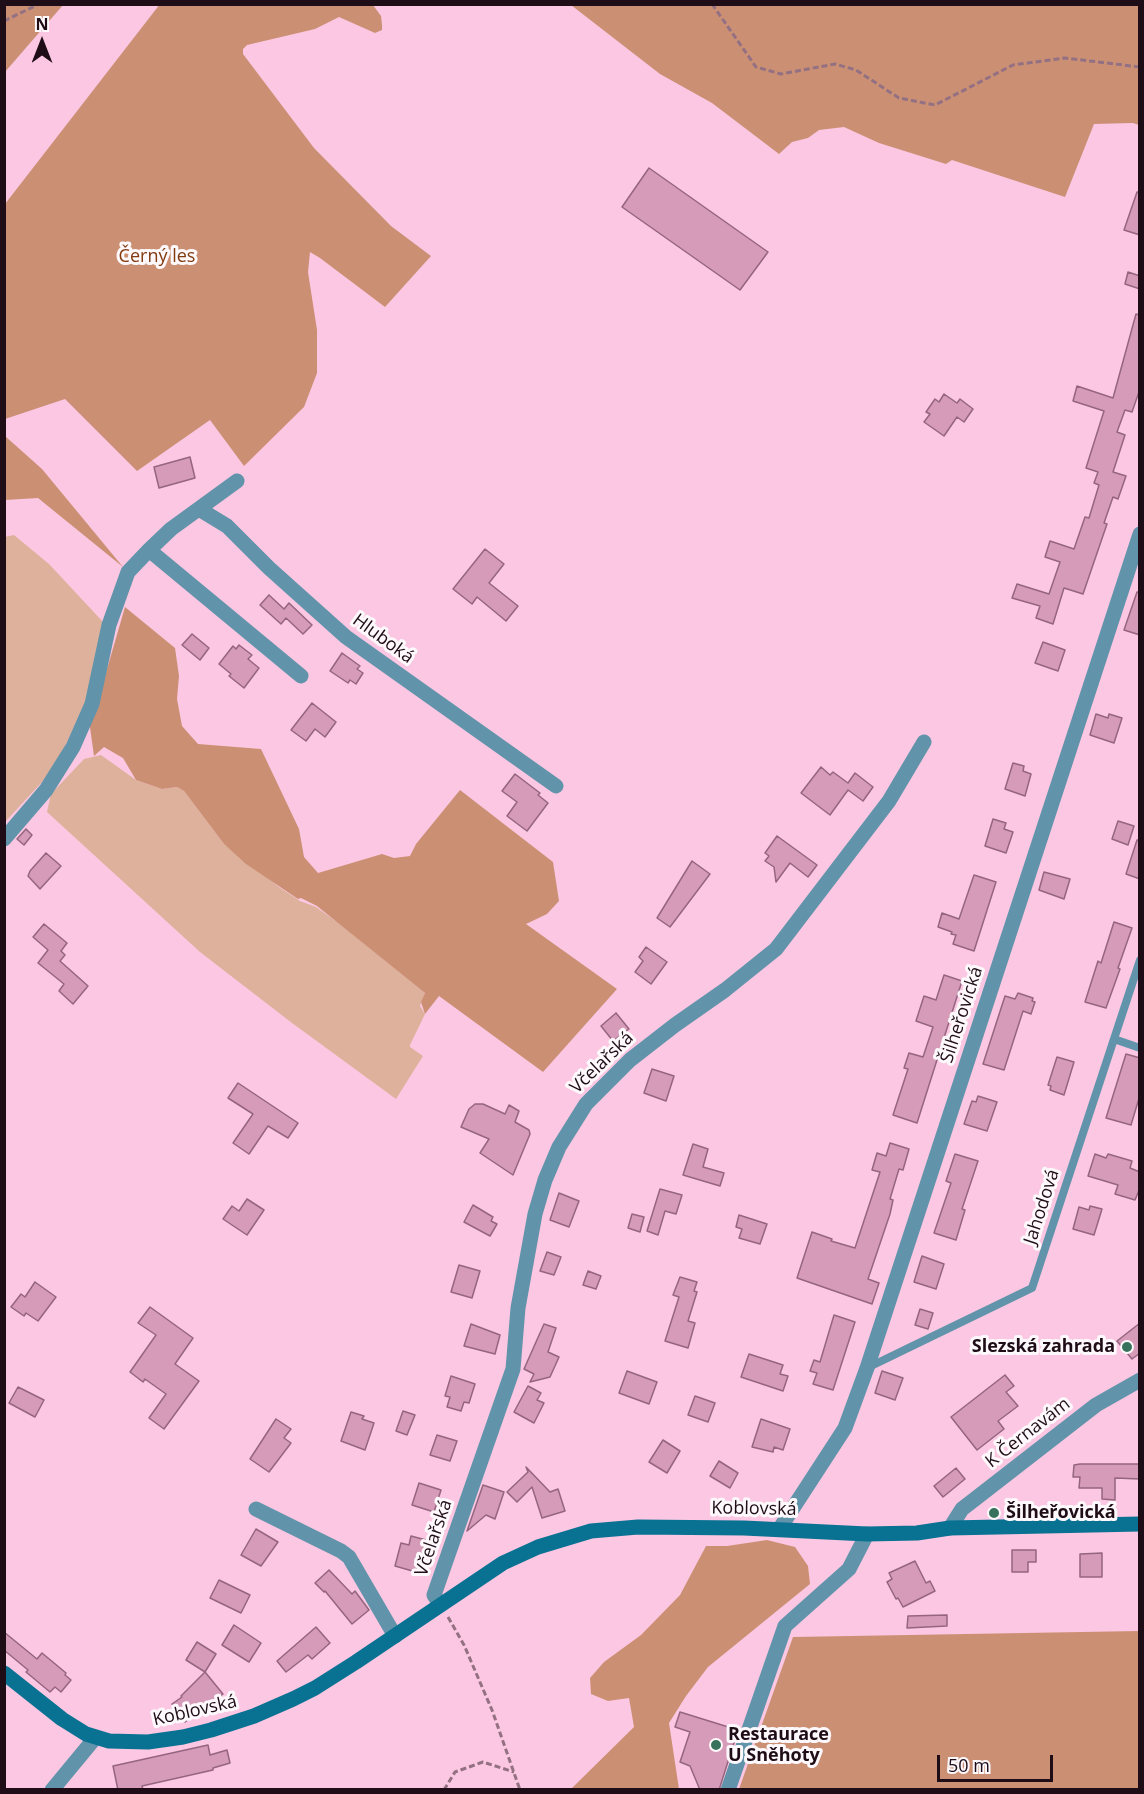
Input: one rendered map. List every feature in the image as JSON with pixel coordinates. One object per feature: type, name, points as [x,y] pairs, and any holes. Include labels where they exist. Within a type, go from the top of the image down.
[{"type":"street","points":[[4,839],[46,790],[73,747],[92,704],[109,625],[128,572],[171,529],[237,481]]},
{"type":"street","name":"Hluboká","points":[[199,509],[227,526],[268,567],[346,637],[556,786]]},
{"type":"street","name":"Šilheřovická","points":[[780,1528],[845,1428],[867,1368],[1140,534]]},
{"type":"street","points":[[148,550],[301,676]]},
{"type":"street","name":"Včelařská","points":[[440,1604],[434,1595],[513,1369],[518,1308],[535,1214],[545,1180],[559,1147],[586,1104],[630,1060],[776,949],[889,801],[924,742]]},
{"type":"street","name":"K Černavám","points":[[950,1528],[963,1509],[975,1498],[1067,1426],[1096,1405],[1140,1380]]},
{"type":"street","points":[[256,1509],[349,1557],[395,1636]]},
{"type":"street","name":"Koblovská","points":[[4,1673],[62,1719],[95,1738],[120,1743],[148,1742],[198,1733],[254,1716],[315,1688],[503,1563],[555,1541],[591,1532],[638,1527],[780,1528],[867,1534],[917,1533],[950,1528],[1140,1524]]},
{"type":"street","points":[[728,1790],[785,1626],[849,1569],[867,1534]]},
{"type":"street","points":[[52,1790],[95,1738]]},
{"type":"lane","name":"Jahodová","points":[[867,1368],[1032,1288],[1140,960]]},
{"type":"lane","points":[[1114,1039],[1140,1048]]},
{"type":"path","points":[[4,21],[39,4]]},
{"type":"path","points":[[712,4],[756,67],[781,74],[835,64],[856,70],[899,98],[934,105],[1013,65],[1065,58],[1140,68]]},
{"type":"path","points":[[440,1604],[468,1656],[492,1710],[520,1790]]},
{"type":"path","points":[[444,1790],[455,1772],[483,1762],[514,1772]]},
{"type":"shaded area","points":[[14,535],[49,564],[104,623],[88,696],[61,755],[43,781],[5,822],[4,537]]},
{"type":"shaded area","points":[[101,755],[136,780],[162,789],[177,787],[184,791],[224,844],[279,887],[300,901],[316,907],[340,924],[425,993],[420,1006],[425,1014],[410,1045],[423,1056],[396,1099],[200,952],[47,812],[51,794],[84,759]]},
{"type":"green space","name":"Černý les","points":[[160,4],[373,5],[381,16],[382,25],[382,30],[375,33],[339,17],[315,29],[247,45],[243,49],[243,54],[314,148],[391,226],[431,256],[385,307],[310,252],[308,272],[317,330],[317,373],[304,407],[244,466],[210,420],[137,471],[65,399],[5,419],[5,204]]},
{"type":"green space","points":[[4,5],[63,5],[5,72]]},
{"type":"green space","points":[[571,5],[1139,5],[1139,125],[1133,123],[1094,124],[1065,197],[952,160],[946,164],[879,143],[844,127],[819,130],[808,138],[792,142],[779,154],[712,103],[660,74]]},
{"type":"green space","points":[[5,436],[42,469],[123,567],[38,498],[5,500]]},
{"type":"green space","points":[[125,607],[175,648],[179,676],[177,699],[182,726],[198,744],[261,749],[299,829],[304,857],[318,873],[382,854],[394,858],[410,856],[416,844],[460,790],[553,862],[559,901],[547,914],[526,924],[617,989],[543,1072],[439,996],[425,1014],[421,1002],[425,993],[317,906],[301,898],[298,899],[246,864],[224,844],[184,791],[177,787],[162,789],[136,780],[123,758],[104,747],[94,756],[89,720],[98,700]]},
{"type":"green space","points":[[767,1540],[795,1547],[808,1566],[810,1584],[708,1667],[686,1696],[669,1723],[679,1789],[571,1789],[634,1727],[629,1698],[608,1701],[591,1694],[590,1678],[604,1662],[641,1635],[680,1595],[706,1546],[727,1546]]},
{"type":"green space","points":[[1139,1631],[1139,1789],[739,1789],[793,1637]]},
{"type":"building","points":[[649,168],[768,252],[740,290],[622,207]]},
{"type":"building","points":[[1137,192],[1140,192],[1140,235],[1124,230]]},
{"type":"building","points":[[1128,272],[1140,276],[1140,289],[1125,284]]},
{"type":"building","points":[[1136,314],[1140,315],[1140,389],[1132,412],[1125,410],[1117,432],[1125,435],[1113,472],[1126,476],[1118,499],[1113,497],[1104,523],[1107,524],[1083,594],[1064,588],[1053,624],[1036,618],[1040,606],[1012,598],[1017,584],[1049,594],[1060,562],[1045,557],[1050,541],[1074,549],[1085,517],[1089,518],[1099,485],[1094,483],[1098,472],[1086,468],[1104,411],[1073,401],[1077,386],[1113,398]]},
{"type":"building","points":[[944,394],[957,403],[960,399],[973,409],[964,422],[957,417],[944,436],[924,422],[930,414],[926,412],[935,399],[939,402]]},
{"type":"building","points":[[190,457],[195,478],[159,488],[154,467]]},
{"type":"building","points":[[485,549],[504,564],[489,583],[518,606],[506,621],[477,597],[472,604],[453,589]]},
{"type":"building","points":[[1137,592],[1140,592],[1140,635],[1124,630]]},
{"type":"building","points":[[269,595],[284,609],[289,603],[312,625],[303,634],[286,618],[281,624],[260,605]]},
{"type":"building","points":[[192,634],[209,648],[200,660],[182,645]]},
{"type":"building","points":[[1043,642],[1065,650],[1058,671],[1035,663]]},
{"type":"building","points":[[239,645],[252,655],[248,659],[259,668],[244,688],[219,664],[233,646],[236,649]]},
{"type":"building","points":[[342,653],[360,666],[357,669],[363,673],[356,684],[350,680],[348,683],[330,671]]},
{"type":"building","points":[[312,703],[336,722],[325,737],[315,729],[306,741],[291,730]]},
{"type":"building","points":[[1096,714],[1108,718],[1109,714],[1122,718],[1114,743],[1090,735]]},
{"type":"building","points":[[1013,763],[1024,766],[1023,771],[1031,774],[1025,796],[1005,789]]},
{"type":"building","points":[[821,767],[830,775],[833,772],[848,783],[855,773],[873,787],[863,801],[848,790],[830,815],[801,793]]},
{"type":"building","points":[[515,774],[540,793],[538,795],[548,803],[527,831],[507,816],[517,802],[502,791]]},
{"type":"building","points":[[993,819],[1006,823],[1004,829],[1013,832],[1006,853],[985,846]]},
{"type":"building","points":[[1118,821],[1134,826],[1128,845],[1112,839]]},
{"type":"building","points":[[26,829],[32,835],[24,845],[17,839]]},
{"type":"building","points":[[777,836],[817,865],[808,877],[790,863],[776,882],[774,867],[765,861],[769,856],[765,853]]},
{"type":"building","points":[[1137,840],[1140,840],[1140,879],[1126,874]]},
{"type":"building","points":[[46,853],[61,866],[40,889],[28,876]]},
{"type":"building","points":[[692,861],[710,874],[670,927],[657,918]]},
{"type":"building","points":[[1044,872],[1070,879],[1064,899],[1039,890]]},
{"type":"building","points":[[974,875],[996,882],[974,951],[953,944],[956,935],[938,927],[942,913],[959,919]]},
{"type":"building","points":[[1114,922],[1132,928],[1106,1008],[1085,1002]]},
{"type":"building","points":[[44,924],[67,943],[61,951],[65,955],[60,961],[88,986],[73,1004],[59,991],[64,984],[38,963],[48,950],[33,937]]},
{"type":"building","points":[[646,947],[667,962],[651,984],[635,972],[643,961],[639,957]]},
{"type":"building","points":[[944,975],[962,981],[917,1123],[893,1115],[908,1069],[904,1068],[909,1053],[923,1057],[933,1027],[916,1021],[924,996],[936,1000]]},
{"type":"building","points":[[1018,993],[1033,998],[1032,1001],[1035,1002],[1031,1014],[1023,1011],[1004,1070],[983,1064],[1005,996],[1015,999]]},
{"type":"building","points":[[616,1013],[629,1029],[613,1041],[601,1026]]},
{"type":"building","points":[[1126,1054],[1140,1058],[1140,1095],[1131,1125],[1106,1118]]},
{"type":"building","points":[[1057,1057],[1074,1062],[1064,1095],[1050,1090],[1051,1086],[1048,1085]]},
{"type":"building","points":[[652,1069],[674,1076],[666,1101],[644,1093]]},
{"type":"building","points":[[238,1083],[298,1123],[288,1138],[268,1126],[249,1154],[233,1143],[253,1114],[228,1098]]},
{"type":"building","points":[[978,1096],[997,1102],[987,1131],[964,1124],[972,1101],[976,1102]]},
{"type":"building","points":[[475,1104],[483,1104],[505,1114],[509,1105],[519,1111],[515,1122],[529,1130],[530,1134],[513,1175],[480,1153],[489,1139],[461,1127],[469,1109]]},
{"type":"building","points":[[890,1143],[909,1149],[903,1170],[899,1169],[890,1199],[893,1200],[890,1214],[868,1279],[879,1283],[872,1304],[797,1278],[812,1232],[832,1239],[831,1241],[855,1248],[880,1172],[872,1170],[877,1153],[886,1156]]},
{"type":"building","points":[[693,1144],[708,1149],[703,1167],[724,1173],[720,1186],[683,1175]]},
{"type":"building","points":[[955,1154],[978,1161],[962,1209],[965,1210],[956,1240],[934,1233],[951,1183],[946,1181]]},
{"type":"building","points":[[1095,1154],[1106,1158],[1108,1154],[1132,1161],[1130,1168],[1140,1172],[1140,1188],[1135,1200],[1115,1194],[1118,1185],[1088,1176]]},
{"type":"building","points":[[660,1189],[682,1195],[676,1214],[665,1211],[658,1235],[647,1231]]},
{"type":"building","points":[[559,1193],[579,1201],[569,1227],[550,1220]]},
{"type":"building","points":[[247,1199],[264,1210],[247,1235],[223,1219],[232,1206],[239,1211]]},
{"type":"building","points":[[473,1205],[493,1217],[491,1221],[497,1224],[490,1236],[464,1222]]},
{"type":"building","points":[[1090,1206],[1102,1209],[1094,1235],[1073,1229],[1079,1207],[1089,1210]]},
{"type":"building","points":[[632,1214],[644,1217],[640,1232],[628,1228]]},
{"type":"building","points":[[739,1215],[767,1224],[760,1244],[739,1238],[742,1229],[736,1227]]},
{"type":"building","points":[[547,1252],[561,1257],[554,1275],[540,1271]]},
{"type":"building","points":[[922,1256],[944,1264],[936,1289],[914,1282]]},
{"type":"building","points":[[459,1265],[480,1271],[472,1298],[451,1292]]},
{"type":"building","points":[[588,1271],[601,1276],[596,1289],[583,1285]]},
{"type":"building","points":[[680,1277],[697,1282],[694,1291],[697,1292],[688,1321],[695,1323],[688,1348],[665,1341],[679,1297],[673,1295]]},
{"type":"building","points":[[35,1282],[56,1297],[38,1321],[26,1313],[24,1316],[11,1307],[21,1294],[25,1297]]},
{"type":"building","points":[[150,1307],[193,1338],[175,1364],[199,1381],[164,1429],[149,1418],[166,1394],[145,1379],[143,1382],[130,1372],[156,1335],[138,1323]]},
{"type":"building","points":[[920,1309],[933,1313],[928,1329],[915,1325]]},
{"type":"building","points":[[834,1315],[855,1322],[833,1390],[813,1384],[817,1373],[810,1371],[814,1360],[820,1362]]},
{"type":"building","points":[[1140,1323],[1140,1353],[1132,1359],[1117,1341]]},
{"type":"building","points":[[471,1324],[500,1335],[495,1354],[464,1346]]},
{"type":"building","points":[[544,1324],[556,1328],[548,1352],[559,1357],[550,1377],[530,1382],[534,1374],[524,1369]]},
{"type":"building","points":[[749,1354],[783,1365],[780,1374],[788,1376],[783,1391],[741,1377]]},
{"type":"building","points":[[627,1371],[657,1382],[649,1404],[619,1393]]},
{"type":"building","points":[[882,1371],[903,1378],[895,1400],[875,1393]]},
{"type":"building","points":[[1005,1375],[1014,1386],[1006,1392],[1018,1406],[998,1421],[1004,1429],[977,1450],[951,1417]]},
{"type":"building","points":[[451,1376],[475,1384],[469,1403],[464,1402],[461,1411],[447,1407],[450,1397],[445,1396]]},
{"type":"building","points":[[528,1386],[541,1393],[537,1400],[544,1403],[534,1423],[514,1412]]},
{"type":"building","points":[[18,1387],[44,1400],[35,1417],[9,1403]]},
{"type":"building","points":[[695,1396],[715,1403],[708,1422],[688,1415]]},
{"type":"building","points":[[403,1411],[415,1415],[407,1435],[396,1431]]},
{"type":"building","points":[[351,1412],[364,1416],[362,1419],[374,1423],[365,1450],[341,1441]]},
{"type":"building","points":[[276,1419],[291,1429],[284,1438],[291,1443],[269,1472],[250,1459]]},
{"type":"building","points":[[761,1419],[790,1429],[783,1450],[774,1447],[773,1452],[752,1447]]},
{"type":"building","points":[[437,1435],[457,1441],[450,1461],[430,1455]]},
{"type":"building","points":[[663,1440],[680,1451],[667,1473],[649,1462]]},
{"type":"building","points":[[719,1461],[738,1473],[730,1488],[710,1476]]},
{"type":"building","points":[[1140,1464],[1140,1479],[1115,1478],[1115,1500],[1102,1499],[1102,1488],[1079,1488],[1080,1477],[1073,1477],[1074,1465]]},
{"type":"building","points":[[526,1467],[550,1492],[558,1489],[565,1511],[542,1518],[532,1487],[517,1502],[507,1492],[528,1472]]},
{"type":"building","points":[[956,1468],[965,1479],[943,1497],[934,1486]]},
{"type":"building","points":[[419,1483],[441,1490],[434,1512],[412,1505]]},
{"type":"building","points":[[483,1485],[504,1492],[495,1519],[486,1515],[467,1531]]},
{"type":"building","points":[[256,1529],[278,1542],[261,1566],[241,1555]]},
{"type":"building","points":[[411,1536],[426,1540],[416,1572],[395,1566],[401,1543],[409,1545]]},
{"type":"building","points":[[1012,1550],[1036,1550],[1036,1562],[1028,1562],[1028,1572],[1012,1572]]},
{"type":"building","points":[[1102,1553],[1102,1577],[1080,1577],[1080,1554]]},
{"type":"building","points":[[915,1561],[926,1583],[930,1581],[935,1591],[903,1607],[887,1582],[892,1579],[889,1573]]},
{"type":"building","points":[[329,1570],[352,1594],[355,1591],[369,1610],[352,1624],[325,1591],[315,1583]]},
{"type":"building","points":[[219,1580],[250,1595],[241,1613],[210,1598]]},
{"type":"building","points":[[947,1615],[947,1626],[907,1628],[908,1616]]},
{"type":"building","points":[[234,1625],[261,1643],[249,1662],[222,1645]]},
{"type":"building","points":[[316,1627],[330,1643],[312,1659],[308,1655],[286,1672],[277,1661]]},
{"type":"building","points":[[4,1632],[37,1659],[42,1653],[66,1673],[65,1675],[71,1680],[61,1692],[55,1687],[50,1692],[4,1650]]},
{"type":"building","points":[[197,1642],[216,1654],[205,1672],[186,1660]]},
{"type":"building","points":[[205,1672],[223,1694],[185,1722],[172,1704],[182,1697]]},
{"type":"building","name":"Restaurace U Sněhoty","points":[[680,1712],[738,1730],[719,1790],[700,1790],[690,1766],[680,1762],[690,1732],[675,1727]]},
{"type":"building","points":[[208,1745],[210,1755],[227,1750],[230,1763],[213,1768],[213,1770],[142,1786],[143,1790],[118,1790],[113,1766]]},
{"type":"place","name":"Slezská zahrada","points":[[1127,1347]]},
{"type":"place","name":"Šilheřovická","points":[[994,1513]]},
{"type":"place","name":"Restaurace U Sněhoty","points":[[716,1745]]}]
